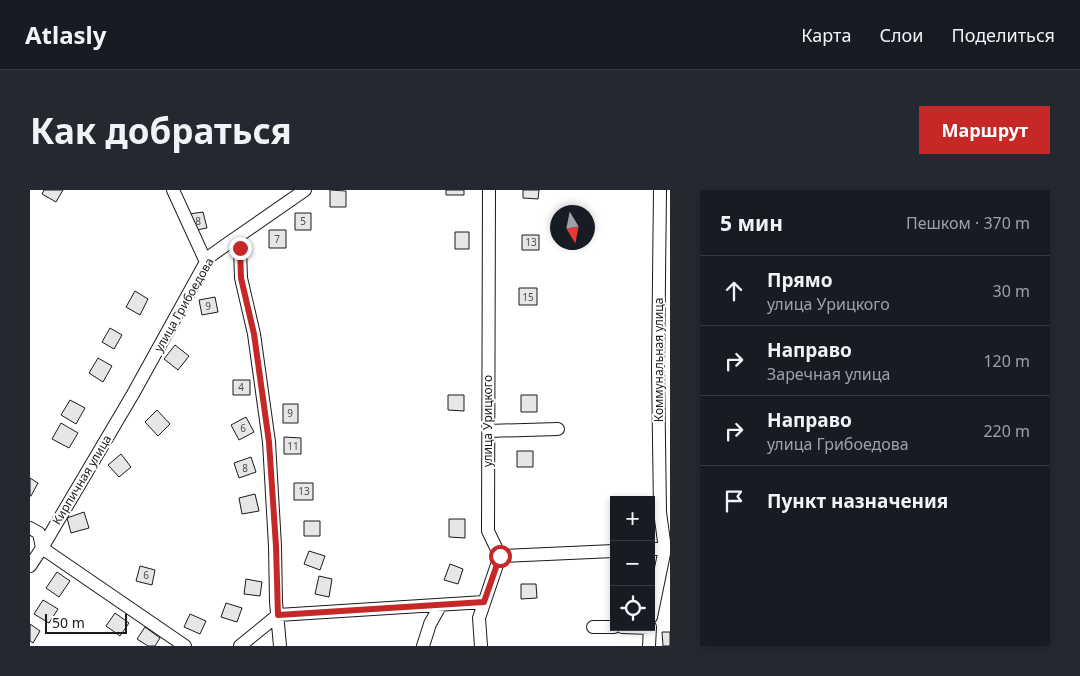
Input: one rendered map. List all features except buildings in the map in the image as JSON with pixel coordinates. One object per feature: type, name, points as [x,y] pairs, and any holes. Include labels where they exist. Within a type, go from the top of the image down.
[{"type":"street","points":[[173,190],[206,262]]},
{"type":"street","points":[[280,646],[269,442],[254,334],[241,278],[240,248],[230,242],[305,190]]},
{"type":"street","name":"улица Урицкого","points":[[490,190],[488,531],[500,556]]},
{"type":"street","name":"Коммунальная улица","points":[[655,606],[668,549],[660,512],[664,428],[658,368],[660,190]]},
{"type":"street","name":"улица Грибоедова","points":[[133,394],[209,257],[230,242]]},
{"type":"street","name":"Кирпичная улица","points":[[30,566],[133,394]]},
{"type":"street","points":[[488,431],[558,429]]},
{"type":"street","points":[[30,528],[39,533],[42,548],[185,646]]},
{"type":"street","points":[[655,549],[668,549]]},
{"type":"street","points":[[481,646],[479,618],[500,556],[610,551]]},
{"type":"street","points":[[240,646],[278,615],[484,602]]},
{"type":"street","points":[[423,646],[430,624],[440,606]]},
{"type":"street","points":[[593,627],[610,627]]},
{"type":"street","name":"Коммунальная улица","points":[[649,646],[650,631]]},
{"type":"route","points":[[240,248],[241,278],[254,334],[269,442],[276,546],[276,602],[278,615],[484,602],[500,556]]}]
